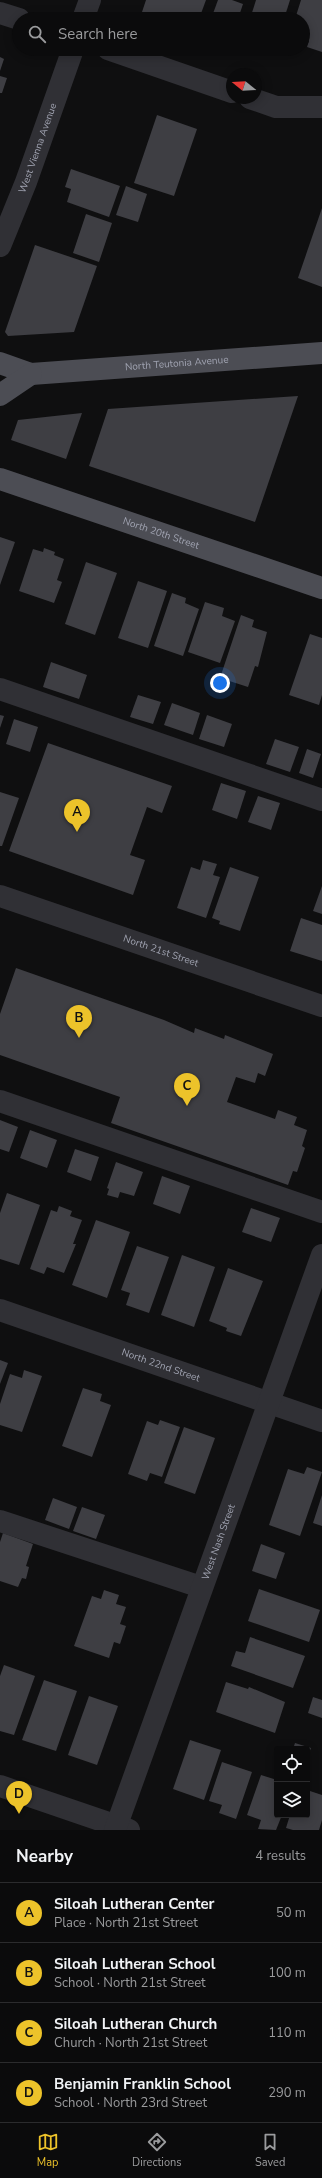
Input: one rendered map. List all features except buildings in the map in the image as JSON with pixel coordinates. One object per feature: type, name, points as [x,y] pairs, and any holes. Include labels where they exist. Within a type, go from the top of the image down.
[{"type":"main road","name":"North Teutonia Avenue","points":[[0,363],[31,374],[322,353]]},
{"type":"main road","name":"North Teutonia Avenue","points":[[0,394],[31,374]]},
{"type":"main road","name":"North 20th Street","points":[[0,479],[322,588]]},
{"type":"street","points":[[86,12],[90,0]]},
{"type":"street","points":[[0,13],[12,17]]},
{"type":"street","name":"West Vienna Avenue","points":[[0,246],[26,182],[71,56]]},
{"type":"street","points":[[128,56],[226,90]]},
{"type":"street","points":[[262,102],[276,107],[322,107]]},
{"type":"street","points":[[0,688],[322,800]]},
{"type":"street","name":"North 21st Street","points":[[0,896],[322,1006]]},
{"type":"street","points":[[0,1101],[322,1212]]},
{"type":"street","name":"West Nash Street","points":[[120,1829],[201,1587],[322,1255]]},
{"type":"street","name":"North 22nd Street","points":[[0,1310],[322,1421]]},
{"type":"street","points":[[0,1521],[201,1587]]},
{"type":"street","points":[[0,1786],[120,1829]]},
{"type":"place","name":"Siloah Lutheran Center","points":[[77,832]]},
{"type":"place","name":"Siloah Lutheran School","points":[[79,1038]]},
{"type":"place","name":"Siloah Lutheran Church","points":[[187,1106]]},
{"type":"place","name":"Benjamin Franklin School","points":[[19,1814]]}]
